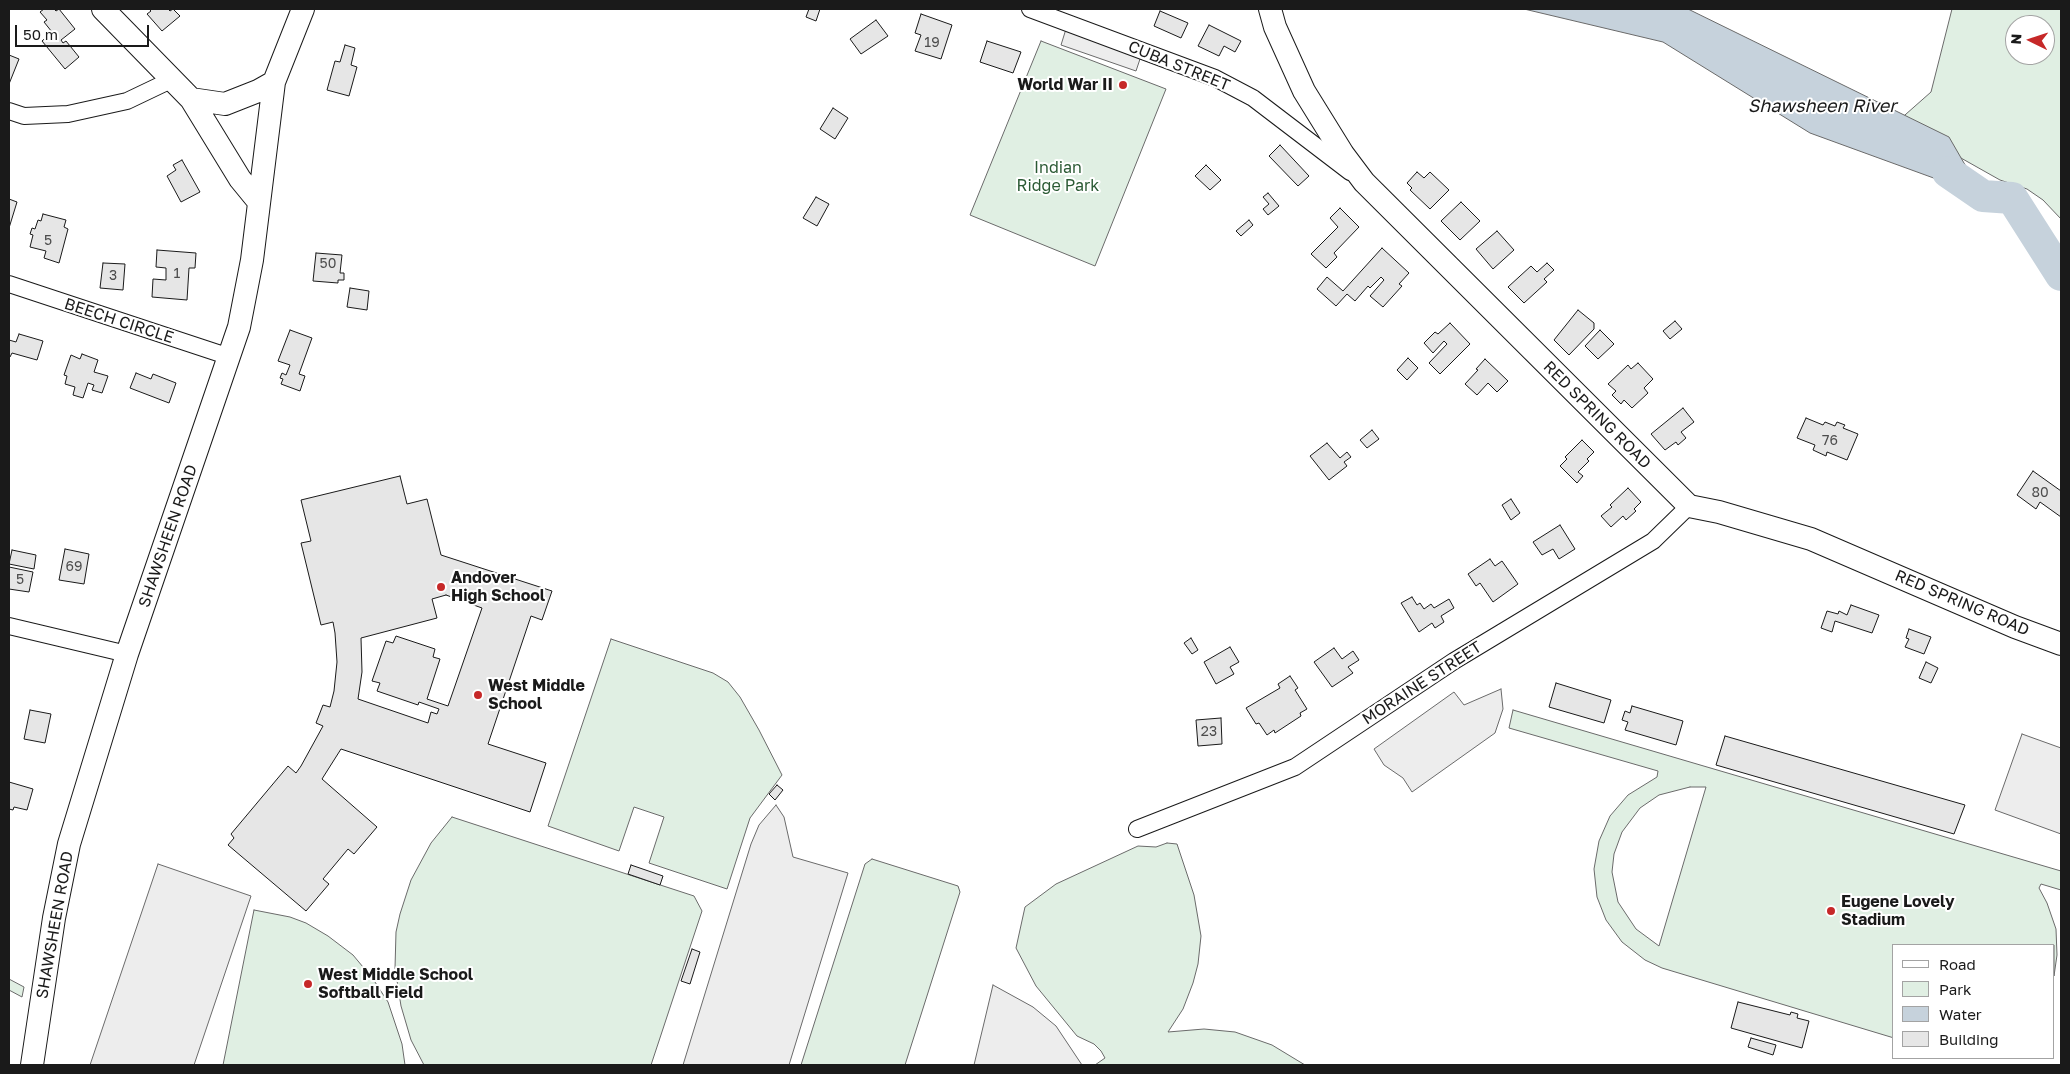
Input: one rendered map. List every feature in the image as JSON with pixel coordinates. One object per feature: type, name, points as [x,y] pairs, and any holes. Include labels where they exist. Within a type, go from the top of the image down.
[{"type":"main road","points":[[103,9],[191,99],[240,179],[258,201]]},
{"type":"main road","name":"SHAWSHEEN ROAD","points":[[32,1065],[55,908],[69,844],[127,654],[230,357],[246,300],[274,82],[303,9]]},
{"type":"main road","name":"RED SPRING ROAD","points":[[1270,9],[1304,91],[1338,147],[1364,182],[1689,506],[1719,512],[1811,539],[2016,627],[2061,644]]},
{"type":"main road","points":[[191,99],[225,104],[258,92],[274,82]]},
{"type":"street","name":"CUBA STREET","points":[[1030,9],[1215,78],[1253,98],[1364,182]]},
{"type":"street","points":[[9,112],[24,116],[68,114],[127,101],[172,80]]},
{"type":"street","name":"BEECH CIRCLE","points":[[9,284],[230,357]]},
{"type":"street","name":"MORAINE STREET","points":[[1137,829],[1296,766],[1454,661],[1653,541],[1689,506]]},
{"type":"street","points":[[9,626],[127,654]]},
{"type":"green space","points":[[1952,9],[2061,9],[2061,219],[2043,200],[2027,189],[2000,180],[1897,122],[1931,92]]},
{"type":"green space","name":"Indian Ridge Park","points":[[1041,41],[1166,89],[1095,266],[970,215]]},
{"type":"green space","points":[[611,639],[713,673],[728,682],[740,697],[782,775],[750,818],[727,889],[649,863],[664,817],[634,807],[619,851],[548,826]]},
{"type":"green space","name":"Eugene Lovely Stadium","points":[[1513,710],[2061,871],[2061,890],[2041,884],[2039,888],[2047,903],[2056,929],[2057,955],[2055,969],[2055,944],[1892,944],[1892,1037],[1662,968],[1645,960],[1622,942],[1606,920],[1597,897],[1594,869],[1599,841],[1610,816],[1628,795],[1657,777],[1658,771],[1509,728]],"holes":[[[1690,787],[1706,787],[1659,946],[1636,929],[1618,902],[1612,872],[1614,854],[1622,832],[1640,808],[1659,795]]]},
{"type":"green space","points":[[452,817],[694,896],[702,911],[651,1065],[424,1065],[411,1040],[401,1006],[395,968],[396,932],[411,880],[431,843]]},
{"type":"green space","points":[[1167,843],[1177,844],[1194,895],[1201,936],[1198,964],[1193,983],[1183,1009],[1168,1032],[1204,1029],[1235,1032],[1272,1045],[1305,1065],[1095,1065],[1105,1058],[1101,1051],[1094,1044],[1077,1036],[1036,986],[1016,948],[1025,907],[1056,884],[1138,846],[1156,847]]},
{"type":"green space","points":[[872,859],[958,886],[960,892],[905,1065],[801,1065],[865,864]]},
{"type":"green space","name":"West Middle School Softball Field","points":[[254,910],[290,917],[306,923],[328,936],[353,955],[373,979],[388,1002],[402,1044],[405,1065],[223,1065]]},
{"type":"green space","points":[[9,979],[24,987],[22,997],[9,990]]},
{"type":"shaded area","points":[[1066,29],[1141,56],[1136,71],[1061,45]]},
{"type":"shaded area","points":[[1501,689],[1503,709],[1495,733],[1412,792],[1403,778],[1384,765],[1374,749],[1454,692],[1464,705]]},
{"type":"shaded area","points":[[2022,734],[2061,748],[2061,834],[1995,810]]},
{"type":"shaded area","points":[[776,805],[784,817],[793,857],[848,873],[789,1065],[683,1065],[751,844],[759,825]]},
{"type":"shaded area","points":[[158,864],[251,896],[194,1065],[90,1065]]},
{"type":"shaded area","points":[[993,985],[1033,1007],[1056,1026],[1082,1065],[974,1065]]},
{"type":"water","name":"Shawsheen River","points":[[1524,9],[1688,9],[1949,137],[1983,196],[1810,133],[1663,42]]},
{"type":"building","points":[[44,9],[54,9],[56,11],[59,9],[75,29],[61,40],[63,43],[66,41],[79,57],[65,69],[42,41],[52,32],[44,22],[47,20],[40,12]]},
{"type":"building","points":[[149,9],[168,9],[170,11],[173,9],[180,16],[162,31],[147,14],[151,11]]},
{"type":"building","points":[[809,9],[820,9],[816,21],[806,17]]},
{"type":"building","points":[[1160,11],[1188,23],[1181,38],[1154,26]]},
{"type":"building","points":[[921,14],[952,25],[941,59],[915,51],[921,35],[915,33]]},
{"type":"building","points":[[876,20],[888,36],[861,54],[850,39]]},
{"type":"building","points":[[1209,25],[1241,41],[1235,52],[1224,46],[1219,56],[1198,46]]},
{"type":"building","points":[[987,41],[1021,52],[1013,73],[980,62]]},
{"type":"building","points":[[345,45],[355,48],[351,65],[357,67],[349,96],[327,90],[335,61],[340,62]]},
{"type":"building","points":[[9,55],[19,59],[9,84]]},
{"type":"building","points":[[833,108],[848,118],[835,139],[820,129]]},
{"type":"building","points":[[1280,145],[1309,176],[1298,186],[1269,156]]},
{"type":"building","points":[[182,160],[200,192],[181,202],[167,176],[176,170],[173,165]]},
{"type":"building","points":[[1206,165],[1221,180],[1210,190],[1195,176]]},
{"type":"building","points":[[1417,172],[1424,178],[1430,172],[1449,190],[1430,209],[1410,190],[1412,188],[1407,183]]},
{"type":"building","points":[[1268,193],[1279,206],[1268,215],[1263,209],[1269,204],[1263,197]]},
{"type":"building","points":[[816,197],[829,204],[817,226],[803,218]]},
{"type":"building","points":[[9,199],[17,202],[9,228]]},
{"type":"building","points":[[1461,202],[1480,221],[1460,240],[1441,221]]},
{"type":"building","points":[[1340,208],[1359,227],[1334,253],[1337,257],[1326,268],[1311,254],[1338,227],[1330,218]]},
{"type":"building","points":[[43,214],[66,220],[64,227],[68,229],[59,263],[44,258],[46,251],[30,247],[33,235],[30,234],[32,228],[35,229],[38,220],[41,221]]},
{"type":"building","points":[[1249,220],[1253,225],[1241,236],[1236,231]]},
{"type":"building","points":[[1497,231],[1514,250],[1493,269],[1476,249]]},
{"type":"building","points":[[1382,248],[1409,273],[1399,284],[1402,286],[1383,307],[1370,296],[1384,280],[1381,277],[1370,288],[1368,286],[1355,301],[1347,294],[1336,306],[1317,289],[1327,277],[1343,291]]},
{"type":"building","points":[[157,250],[196,253],[195,268],[189,268],[187,300],[152,297],[153,279],[166,280],[166,268],[156,267]]},
{"type":"building","points":[[316,253],[342,255],[340,273],[344,273],[344,280],[338,280],[338,283],[313,281]]},
{"type":"building","points":[[103,263],[125,264],[123,290],[100,288]]},
{"type":"building","points":[[1547,263],[1554,270],[1544,279],[1547,282],[1524,303],[1508,287],[1531,266],[1537,272]]},
{"type":"building","points":[[350,288],[369,291],[367,310],[347,307]]},
{"type":"building","points":[[1578,310],[1594,323],[1594,329],[1569,355],[1554,340]]},
{"type":"building","points":[[1675,321],[1682,329],[1670,339],[1663,331]]},
{"type":"building","points":[[1450,323],[1470,344],[1440,374],[1429,363],[1447,344],[1444,341],[1433,353],[1424,343],[1435,332],[1438,334]]},
{"type":"building","points":[[290,330],[312,338],[299,374],[305,376],[300,391],[281,384],[283,379],[280,378],[282,373],[286,375],[290,365],[278,361]]},
{"type":"building","points":[[1600,330],[1614,344],[1598,359],[1585,346]]},
{"type":"building","points":[[19,334],[43,341],[37,360],[12,353],[9,357],[9,340],[16,342]]},
{"type":"building","points":[[82,354],[98,360],[94,372],[108,376],[102,393],[92,390],[94,385],[88,383],[83,398],[73,395],[75,387],[65,384],[67,376],[64,375],[71,355],[80,359]]},
{"type":"building","points":[[1408,358],[1418,368],[1407,380],[1397,370]]},
{"type":"building","points":[[1485,359],[1508,381],[1497,392],[1488,383],[1477,395],[1465,384]]},
{"type":"building","points":[[1638,363],[1653,379],[1644,388],[1648,393],[1632,408],[1624,400],[1621,404],[1612,395],[1616,391],[1608,384],[1628,365],[1631,369]]},
{"type":"building","points":[[136,373],[151,379],[153,374],[176,383],[169,403],[130,388]]},
{"type":"building","points":[[1683,408],[1694,422],[1681,432],[1686,438],[1678,445],[1676,442],[1665,450],[1651,434]]},
{"type":"building","points":[[1806,418],[1823,425],[1825,422],[1835,426],[1837,422],[1845,425],[1843,428],[1858,434],[1847,460],[1827,452],[1826,456],[1813,450],[1815,445],[1797,438]]},
{"type":"building","points":[[1372,430],[1379,439],[1367,448],[1360,440]]},
{"type":"building","points":[[1582,440],[1594,452],[1587,459],[1589,461],[1578,472],[1583,476],[1577,483],[1560,466],[1567,459],[1565,457]]},
{"type":"building","points":[[1327,443],[1340,458],[1347,452],[1351,457],[1344,462],[1347,466],[1329,480],[1310,456]]},
{"type":"building","points":[[2033,471],[2061,491],[2061,517],[2040,502],[2036,509],[2017,495]]},
{"type":"building","name":"West Middle School","points":[[400,476],[407,504],[427,499],[441,555],[552,591],[542,620],[531,616],[488,744],[546,763],[530,812],[341,749],[322,779],[377,827],[354,854],[348,849],[323,879],[329,884],[306,911],[228,845],[234,838],[231,834],[288,766],[296,773],[301,766],[323,726],[316,723],[323,705],[330,707],[334,691],[337,662],[335,633],[333,622],[321,625],[301,543],[311,541],[301,500]],"holes":[[[446,595],[482,608],[448,706],[427,699],[440,659],[433,657],[435,649],[396,636],[393,643],[386,641],[372,681],[380,683],[377,691],[418,705],[419,702],[439,709],[437,714],[431,712],[428,723],[358,699],[362,672],[361,638],[437,618],[432,599]]]},
{"type":"building","points":[[1628,488],[1641,502],[1634,509],[1636,511],[1626,520],[1623,516],[1611,527],[1601,516],[1612,507],[1610,505]]},
{"type":"building","points":[[1511,499],[1520,513],[1511,520],[1502,505]]},
{"type":"building","points":[[1560,525],[1575,549],[1559,559],[1553,549],[1542,555],[1533,542]]},
{"type":"building","points":[[65,549],[89,554],[84,584],[59,580]]},
{"type":"building","points":[[12,550],[36,555],[34,569],[9,564]]},
{"type":"building","points":[[1490,559],[1495,566],[1502,561],[1518,584],[1493,602],[1480,583],[1476,586],[1468,574]]},
{"type":"building","points":[[9,567],[33,572],[29,592],[9,589]]},
{"type":"building","points":[[1412,597],[1417,605],[1420,603],[1424,609],[1431,604],[1434,608],[1449,599],[1454,608],[1441,616],[1444,622],[1435,628],[1432,623],[1419,632],[1401,603]]},
{"type":"building","points":[[1851,605],[1879,615],[1872,633],[1835,621],[1832,632],[1821,628],[1827,611],[1838,614],[1839,611],[1847,615]]},
{"type":"building","points":[[1909,629],[1931,637],[1924,654],[1905,647],[1909,639],[1906,638]]},
{"type":"building","points":[[1191,638],[1198,650],[1192,654],[1184,643]]},
{"type":"building","points":[[1230,647],[1239,662],[1230,667],[1234,674],[1216,684],[1204,662]]},
{"type":"building","points":[[1334,648],[1342,659],[1353,651],[1359,660],[1348,667],[1353,673],[1332,687],[1314,662]]},
{"type":"building","points":[[1926,662],[1938,668],[1931,683],[1919,678]]},
{"type":"building","points":[[1290,676],[1298,688],[1295,690],[1307,709],[1300,713],[1301,716],[1275,733],[1274,730],[1267,735],[1259,723],[1256,724],[1246,708],[1280,688],[1278,684]]},
{"type":"building","points":[[1556,683],[1611,700],[1604,723],[1549,707]]},
{"type":"building","points":[[1632,706],[1683,721],[1676,745],[1625,730],[1628,722],[1622,720],[1625,711],[1630,713]]},
{"type":"building","points":[[30,710],[51,714],[45,743],[24,739]]},
{"type":"building","points":[[1221,718],[1222,744],[1198,746],[1196,720]]},
{"type":"building","points":[[1725,736],[1965,805],[1954,834],[1716,765]]},
{"type":"building","points":[[9,782],[33,789],[27,810],[14,807],[13,810],[9,809]]},
{"type":"building","points":[[777,785],[783,790],[775,800],[769,794]]},
{"type":"building","points":[[631,865],[663,876],[660,885],[628,874]]},
{"type":"building","points":[[692,949],[700,952],[690,984],[681,981]]},
{"type":"building","points":[[1738,1002],[1790,1015],[1791,1012],[1798,1014],[1797,1018],[1809,1021],[1802,1048],[1731,1028]]},
{"type":"building","points":[[1751,1038],[1776,1045],[1773,1055],[1748,1047]]},
{"type":"waterway","name":"Shawsheen River","points":[[1948,172],[1983,196],[2012,198],[2061,275]]},
{"type":"place","name":"World War II","points":[[1123,85]]},
{"type":"place","name":"Andover High School","points":[[441,587]]},
{"type":"place","name":"West Middle School","points":[[478,695]]},
{"type":"place","name":"Eugene Lovely Stadium","points":[[1831,911]]},
{"type":"place","name":"West Middle School Softball Field","points":[[308,984]]}]
